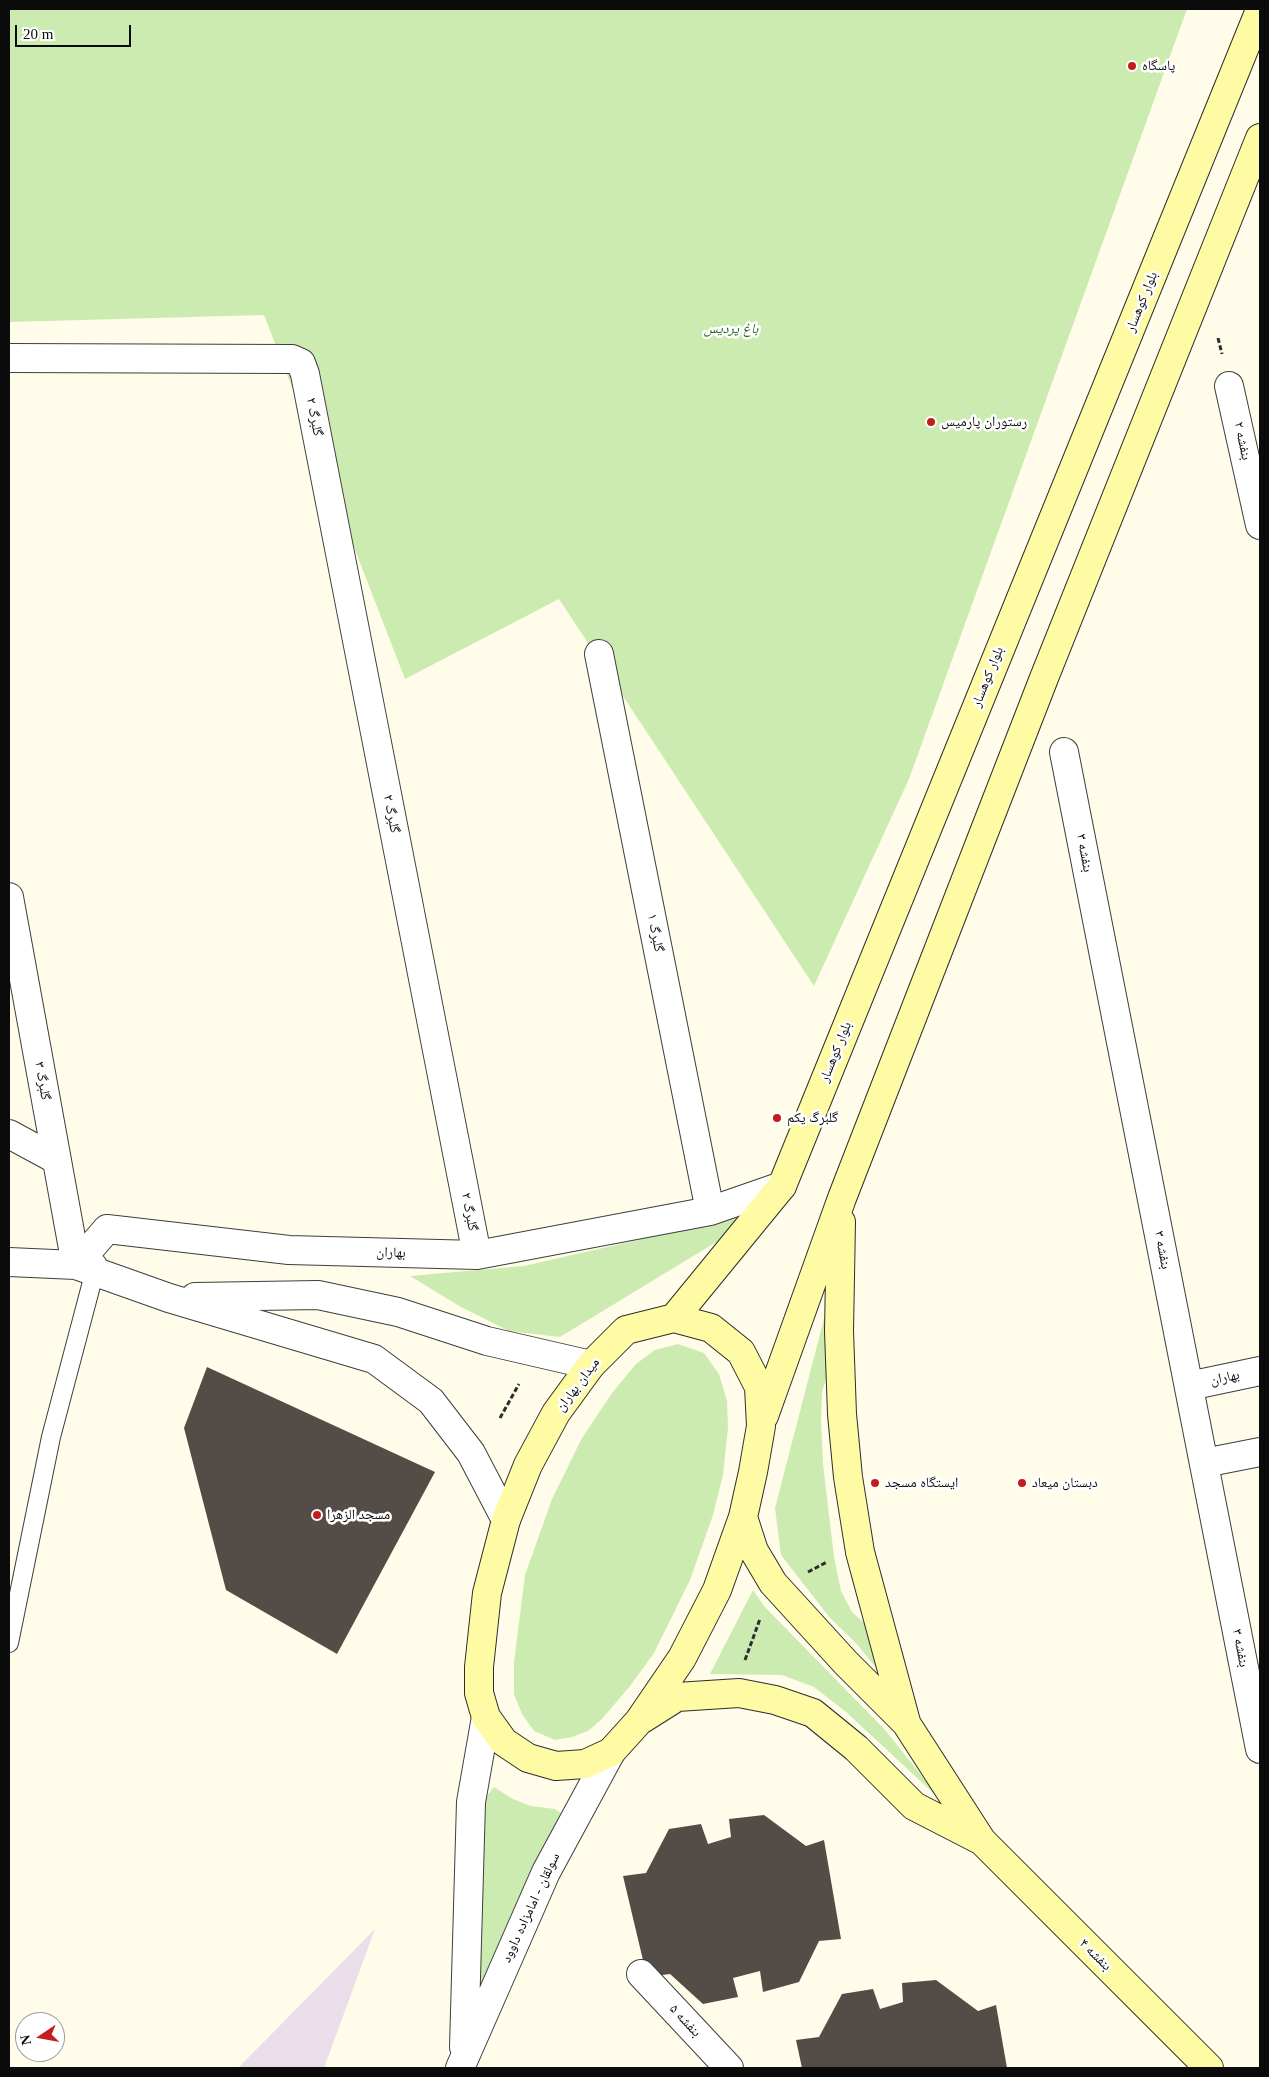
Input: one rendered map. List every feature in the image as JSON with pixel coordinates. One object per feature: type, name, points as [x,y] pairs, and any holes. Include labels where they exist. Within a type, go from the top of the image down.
[{"type":"main road","name":"بلوار کوهسار","points":[[674,1318],[782,1186],[1260,10]]},
{"type":"main road","points":[[761,1426],[842,1198],[1044,678],[1260,138]]},
{"type":"main road","points":[[842,1198],[839,1331],[842,1414],[848,1477],[860,1552],[906,1723]]},
{"type":"main road","name":"میدان بهاران","points":[[674,1318],[711,1328],[741,1352],[759,1387],[761,1426],[743,1517],[717,1590],[682,1658],[639,1722],[612,1752],[585,1764],[556,1766],[528,1758],[504,1742],[486,1717],[479,1692],[479,1667],[487,1593],[506,1520],[528,1465],[556,1413],[590,1364],[626,1330],[674,1318]]},
{"type":"main road","points":[[743,1517],[754,1551],[773,1583],[846,1663],[906,1723],[982,1841]]},
{"type":"main road","points":[[639,1722],[677,1697],[739,1693],[775,1700],[813,1713],[856,1748],[914,1806],[982,1841]]},
{"type":"main road","name":"بنفشه ۴","points":[[982,1841],[1209,2068]]},
{"type":"street","name":"گلبرگ ۲","points":[[9,358],[292,359],[301,363],[305,374],[477,1255]]},
{"type":"street","name":"بنفشه ۲","points":[[1230,386],[1260,525]]},
{"type":"street","name":"گلبرگ ۱","points":[[599,654],[710,1211]]},
{"type":"street","name":"بنفشه ۳","points":[[1064,752],[1260,1749]]},
{"type":"street","name":"گلبرگ ۳","points":[[9,897],[76,1264]]},
{"type":"street","points":[[9,1134],[57,1160]]},
{"type":"street","name":"بهاران","points":[[106,1229],[289,1250],[477,1255],[710,1211],[782,1186]]},
{"type":"street","points":[[76,1264],[106,1229]]},
{"type":"street","points":[[9,1262],[76,1264],[169,1298],[374,1359],[431,1401],[471,1453],[506,1520]]},
{"type":"street","points":[[169,1298],[318,1295],[398,1312],[487,1341],[590,1364]]},
{"type":"street","name":"بهاران","points":[[1189,1386],[1260,1371]]},
{"type":"street","points":[[1204,1464],[1260,1452]]},
{"type":"street","points":[[462,2063],[471,1802],[486,1717]]},
{"type":"street","name":"سولقان - امامزاده داوود","points":[[462,2063],[546,1872],[612,1752]]},
{"type":"street","name":"بنفشه ۵","points":[[641,1974],[729,2068]]},
{"type":"lane","points":[[9,1643],[51,1437],[106,1229]]},
{"type":"path","points":[[500,1418],[523,1377]]},
{"type":"path","points":[[806,1574],[834,1557]]},
{"type":"path","points":[[743,1666],[761,1615]]},
{"type":"shaded area","points":[[375,1929],[324,2068],[238,2068]]},
{"type":"green space","name":"باغ پردیس","points":[[9,9],[1187,9],[909,779],[814,986],[559,599],[405,679],[264,315],[9,322]]},
{"type":"green space","points":[[743,1216],[718,1241],[560,1337],[509,1331],[461,1307],[410,1276],[524,1266]]},
{"type":"green space","points":[[826,1311],[830,1331],[828,1371],[822,1392],[821,1421],[823,1464],[834,1557],[841,1591],[852,1612],[864,1623],[879,1671],[854,1641],[830,1618],[781,1555],[775,1508]]},
{"type":"green space","points":[[678,1344],[704,1353],[719,1374],[727,1401],[728,1428],[723,1475],[713,1515],[690,1580],[654,1653],[630,1686],[601,1720],[588,1731],[572,1737],[555,1740],[534,1731],[522,1714],[514,1694],[514,1662],[525,1575],[552,1499],[582,1438],[612,1393],[636,1364],[655,1350]]},
{"type":"green space","points":[[753,1590],[764,1606],[886,1731],[941,1800],[846,1712],[814,1687],[782,1675],[710,1674]]},
{"type":"green space","points":[[494,1787],[513,1799],[531,1806],[555,1809],[565,1816],[475,2023],[486,1797]]},
{"type":"building","points":[[207,1367],[435,1472],[337,1654],[226,1590],[184,1428]]},
{"type":"building","points":[[764,1815],[806,1846],[824,1840],[841,1939],[819,1941],[799,1982],[763,1992],[760,1971],[733,1978],[738,1997],[703,2004],[670,1974],[647,1977],[623,1876],[646,1873],[669,1829],[701,1824],[708,1844],[731,1837],[729,1819]]},
{"type":"building","points":[[936,1980],[978,2011],[996,2005],[1007,2068],[802,2068],[796,2040],[819,2037],[842,1994],[873,1989],[880,2009],[903,2002],[902,1983]]},
{"type":"place","name":"پاسگاه","points":[[1132,66]]},
{"type":"place","name":"رستوران پارمیس","points":[[931,422]]},
{"type":"place","name":"گلبرگ یکم","points":[[777,1118]]},
{"type":"place","name":"ایستگاه مسجد","points":[[875,1483]]},
{"type":"place","name":"دبستان میعاد","points":[[1022,1483]]},
{"type":"place","name":"مسجد الزهرا","points":[[317,1515]]}]
